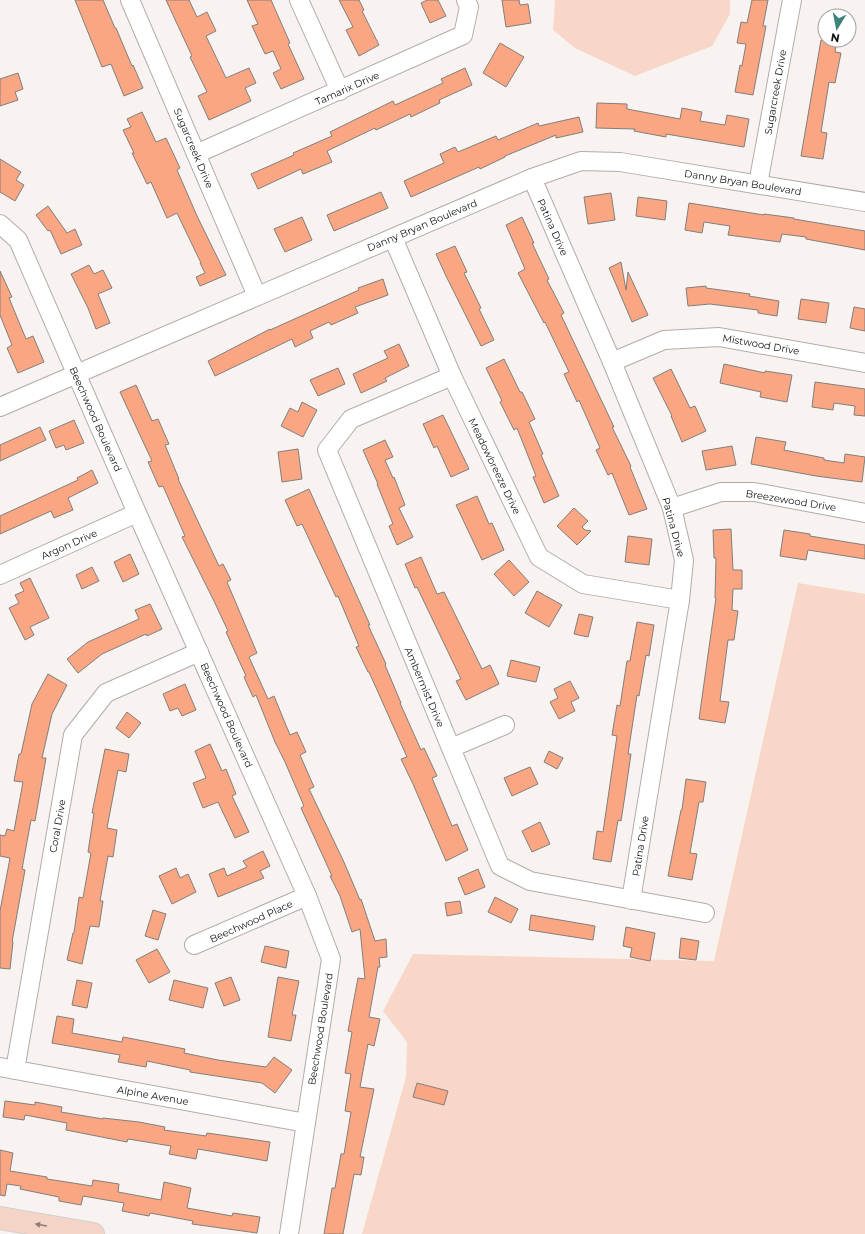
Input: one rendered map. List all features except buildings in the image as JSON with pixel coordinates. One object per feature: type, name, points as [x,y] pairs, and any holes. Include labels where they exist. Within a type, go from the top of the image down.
[{"type":"main road","points":[[0,1218],[93,1234]]},
{"type":"street","name":"Sugarcreek Drive","points":[[130,0],[257,296]]},
{"type":"street","points":[[299,0],[340,91]]},
{"type":"street","name":"Tamarix Drive","points":[[196,154],[463,36],[469,7],[466,0]]},
{"type":"street","name":"Sugarcreek Drive","points":[[758,184],[792,0]]},
{"type":"street","name":"Danny Bryan Boulevard","points":[[0,407],[532,178],[581,161],[620,162],[865,202]]},
{"type":"street","name":"Patina Drive","points":[[532,178],[612,362],[672,508],[684,560],[680,600],[631,900]]},
{"type":"street","name":"Beechwood Boulevard","points":[[0,224],[18,240],[307,896],[331,958],[289,1234]]},
{"type":"street","name":"Meadowbreeze Drive","points":[[393,238],[452,376],[539,557],[583,584],[680,600]]},
{"type":"street","name":"Mistwood Drive","points":[[612,362],[664,340],[719,337],[865,363]]},
{"type":"street","name":"Ambermist Drive","points":[[452,376],[351,419],[327,450],[500,866],[530,881],[705,913]]},
{"type":"street","name":"Breezewood Drive","points":[[672,508],[721,492],[754,492],[865,512]]},
{"type":"street","name":"Argon Drive","points":[[0,575],[137,513]]},
{"type":"street","name":"Coral Drive","points":[[8,1069],[73,735],[106,693],[199,652]]},
{"type":"street","points":[[451,748],[505,725]]},
{"type":"street","name":"Beechwood Place","points":[[194,945],[307,896]]},
{"type":"street","name":"Alpine Avenue","points":[[8,1069],[306,1123]]},
{"type":"shaded area","points":[[555,0],[730,0],[730,14],[712,46],[635,76],[575,48],[553,30]]},
{"type":"shaded area","points":[[798,583],[865,594],[865,1234],[362,1234],[406,1077],[407,1042],[383,1011],[413,954],[714,961]]}]
